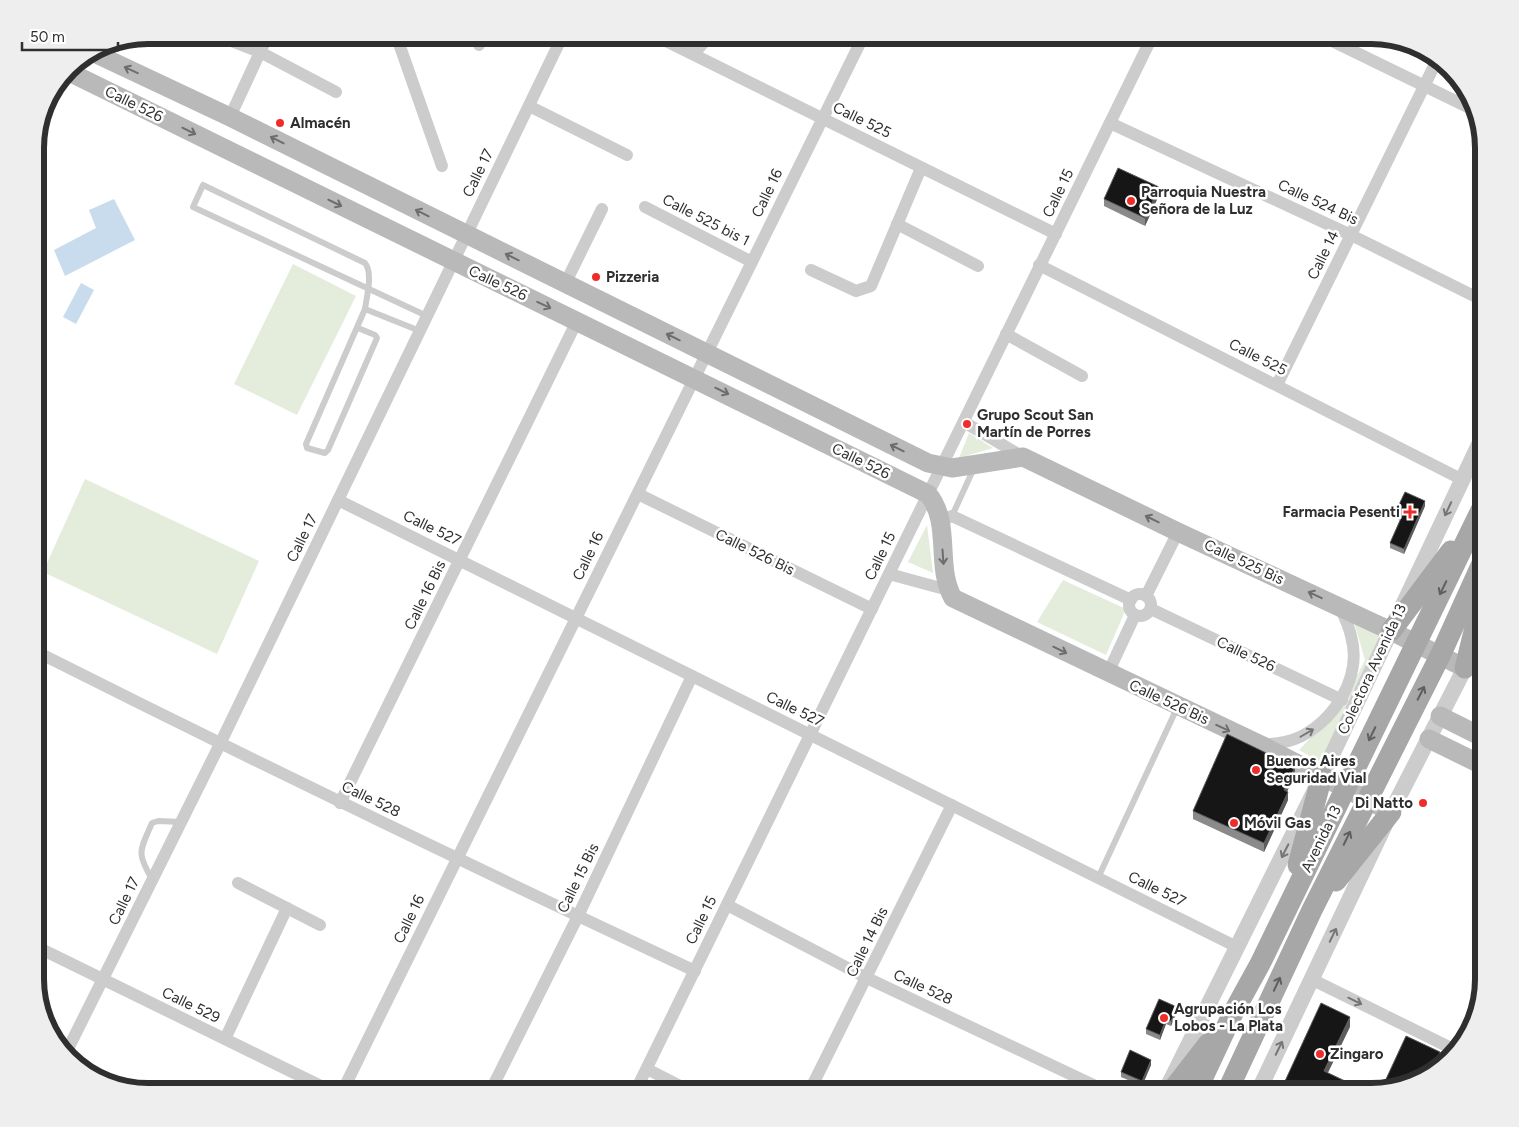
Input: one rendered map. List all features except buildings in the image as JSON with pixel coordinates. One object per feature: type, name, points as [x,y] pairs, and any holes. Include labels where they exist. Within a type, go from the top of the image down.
[{"type":"main road","name":"Calle 526","points":[[100,56],[230,117],[928,463],[942,466]]},
{"type":"main road","name":"Calle 526","points":[[74,74],[928,494]]},
{"type":"main road","points":[[942,466],[952,468],[1023,457]]},
{"type":"main road","name":"Calle 525 Bis","points":[[1023,457],[1178,532],[1391,630],[1465,668]]},
{"type":"main road","points":[[928,494],[938,510],[946,518],[944,572],[948,590]]},
{"type":"main road","points":[[1391,630],[1475,517]]},
{"type":"main road","name":"Avenida 13","points":[[1200,1083],[1233,1013],[1260,964],[1346,789],[1475,522]]},
{"type":"main road","name":"Avenida 13","points":[[1231,1083],[1312,910],[1440,656],[1475,579]]},
{"type":"main road","name":"Calle 526 Bis","points":[[948,590],[953,598],[958,601],[1261,745],[1392,812]]},
{"type":"main road","points":[[1465,668],[1475,627]]},
{"type":"main road","points":[[1440,716],[1475,734]]},
{"type":"main road","points":[[1429,739],[1475,762]]},
{"type":"main road","points":[[1286,910],[1322,776]]},
{"type":"main road","points":[[1312,910],[1392,812]]},
{"type":"main road","points":[[1178,1083],[1233,1013]]},
{"type":"main road","points":[[1246,1083],[1259,1022]]},
{"type":"street","points":[[239,44],[260,52],[336,92]]},
{"type":"street","points":[[230,117],[264,44]]},
{"type":"street","points":[[399,44],[442,166]]},
{"type":"street","name":"Calle 17","points":[[69,1047],[182,822],[559,44]]},
{"type":"street","name":"Calle 525","points":[[673,44],[1056,234]]},
{"type":"street","points":[[694,54],[702,44]]},
{"type":"street","name":"Calle 16","points":[[346,1083],[860,44]]},
{"type":"street","name":"Calle 15","points":[[640,1083],[1149,44]]},
{"type":"street","points":[[1339,44],[1467,107]]},
{"type":"street","name":"Calle 14","points":[[1276,385],[1435,65]]},
{"type":"street","points":[[529,106],[627,155]]},
{"type":"street","name":"Calle 524 Bis","points":[[1110,123],[1351,234],[1475,296]]},
{"type":"street","points":[[812,270],[856,291],[871,286],[921,168]]},
{"type":"street","name":"Calle 525 bis 1","points":[[646,207],[752,262]]},
{"type":"street","points":[[566,284],[602,209]]},
{"type":"street","points":[[897,224],[978,266]]},
{"type":"street","name":"Calle 525","points":[[1039,265],[1461,479]]},
{"type":"street","name":"Calle 16 Bis","points":[[340,803],[577,321]]},
{"type":"street","points":[[1006,334],[1082,376]]},
{"type":"street","name":"Calle 525 Bis","points":[[964,422],[1023,457]]},
{"type":"street","name":"Colectora Avenida 13","points":[[1169,1083],[1322,776],[1475,452]]},
{"type":"street","name":"Calle 526 Bis","points":[[638,494],[872,609]]},
{"type":"street","name":"Calle 527","points":[[338,500],[1237,947]]},
{"type":"street","points":[[946,518],[1130,600]]},
{"type":"street","points":[[1146,596],[1178,532]]},
{"type":"street","name":"Calle 526 Bis","points":[[889,574],[948,590]]},
{"type":"street","points":[[1139,594],[1146,596],[1150,600],[1151,609],[1142,616],[1135,615],[1130,610],[1130,600],[1139,594]]},
{"type":"street","points":[[1261,745],[1293,740],[1304,735],[1321,724],[1342,700],[1352,669],[1353,656],[1352,637],[1340,607]]},
{"type":"street","name":"Calle 526","points":[[1151,609],[1342,700]]},
{"type":"street","points":[[1108,673],[1135,615]]},
{"type":"street","points":[[1262,1083],[1392,812],[1475,648]]},
{"type":"street","name":"Calle 528","points":[[44,656],[340,803],[695,971]]},
{"type":"street","name":"Calle 15 Bis","points":[[494,1083],[578,916],[692,676]]},
{"type":"street","name":"Calle 14 Bis","points":[[814,1083],[952,805]]},
{"type":"street","points":[[238,883],[320,925]]},
{"type":"street","name":"Calle 528","points":[[727,906],[867,978],[1089,1083]]},
{"type":"street","points":[[225,1039],[288,908]]},
{"type":"street","name":"Calle 529","points":[[44,950],[315,1083]]},
{"type":"street","points":[[1312,979],[1450,1047]]},
{"type":"street","points":[[647,1069],[674,1083]]},
{"type":"lane","points":[[358,328],[375,335],[377,338],[328,450],[325,453],[307,448],[306,444],[365,309],[367,287],[370,274],[369,268],[365,263],[202,185],[193,207],[367,287],[427,316]]},
{"type":"lane","points":[[365,309],[420,331]]},
{"type":"lane","points":[[946,518],[976,464]]},
{"type":"lane","points":[[1098,878],[1177,706]]},
{"type":"lane","points":[[153,880],[142,862],[140,850],[152,824],[158,821],[182,822]]},
{"type":"green space","points":[[293,264],[356,296],[297,415],[234,384]]},
{"type":"green space","points":[[969,433],[993,448],[959,458]]},
{"type":"green space","points":[[85,479],[259,561],[217,654],[44,572]]},
{"type":"green space","points":[[927,525],[933,573],[908,562]]},
{"type":"green space","points":[[1063,580],[1126,609],[1106,655],[1037,622]]},
{"type":"green space","points":[[1354,622],[1380,635],[1320,762],[1299,750],[1343,704],[1365,660]]},
{"type":"water","points":[[114,199],[135,240],[65,276],[54,250],[96,228],[89,210]]},
{"type":"water","points":[[81,283],[94,290],[76,324],[63,317]]},
{"type":"place","name":"Almacén","points":[[280,123]]},
{"type":"place","name":"Parroquia Nuestra Señora de la Luz","points":[[1131,201]]},
{"type":"place","name":"Pizzeria","points":[[596,277]]},
{"type":"place","name":"Grupo Scout San Martín de Porres","points":[[967,424]]},
{"type":"place","name":"Farmacia Pesenti","points":[[1410,512]]},
{"type":"place","name":"Buenos Aires Seguridad Vial","points":[[1256,770]]},
{"type":"place","name":"Di Natto","points":[[1423,803]]},
{"type":"place","name":"Móvil Gas","points":[[1234,823]]},
{"type":"place","name":"Agrupación Los Lobos - La Plata","points":[[1164,1018]]},
{"type":"place","name":"Zingaro","points":[[1320,1054]]}]
